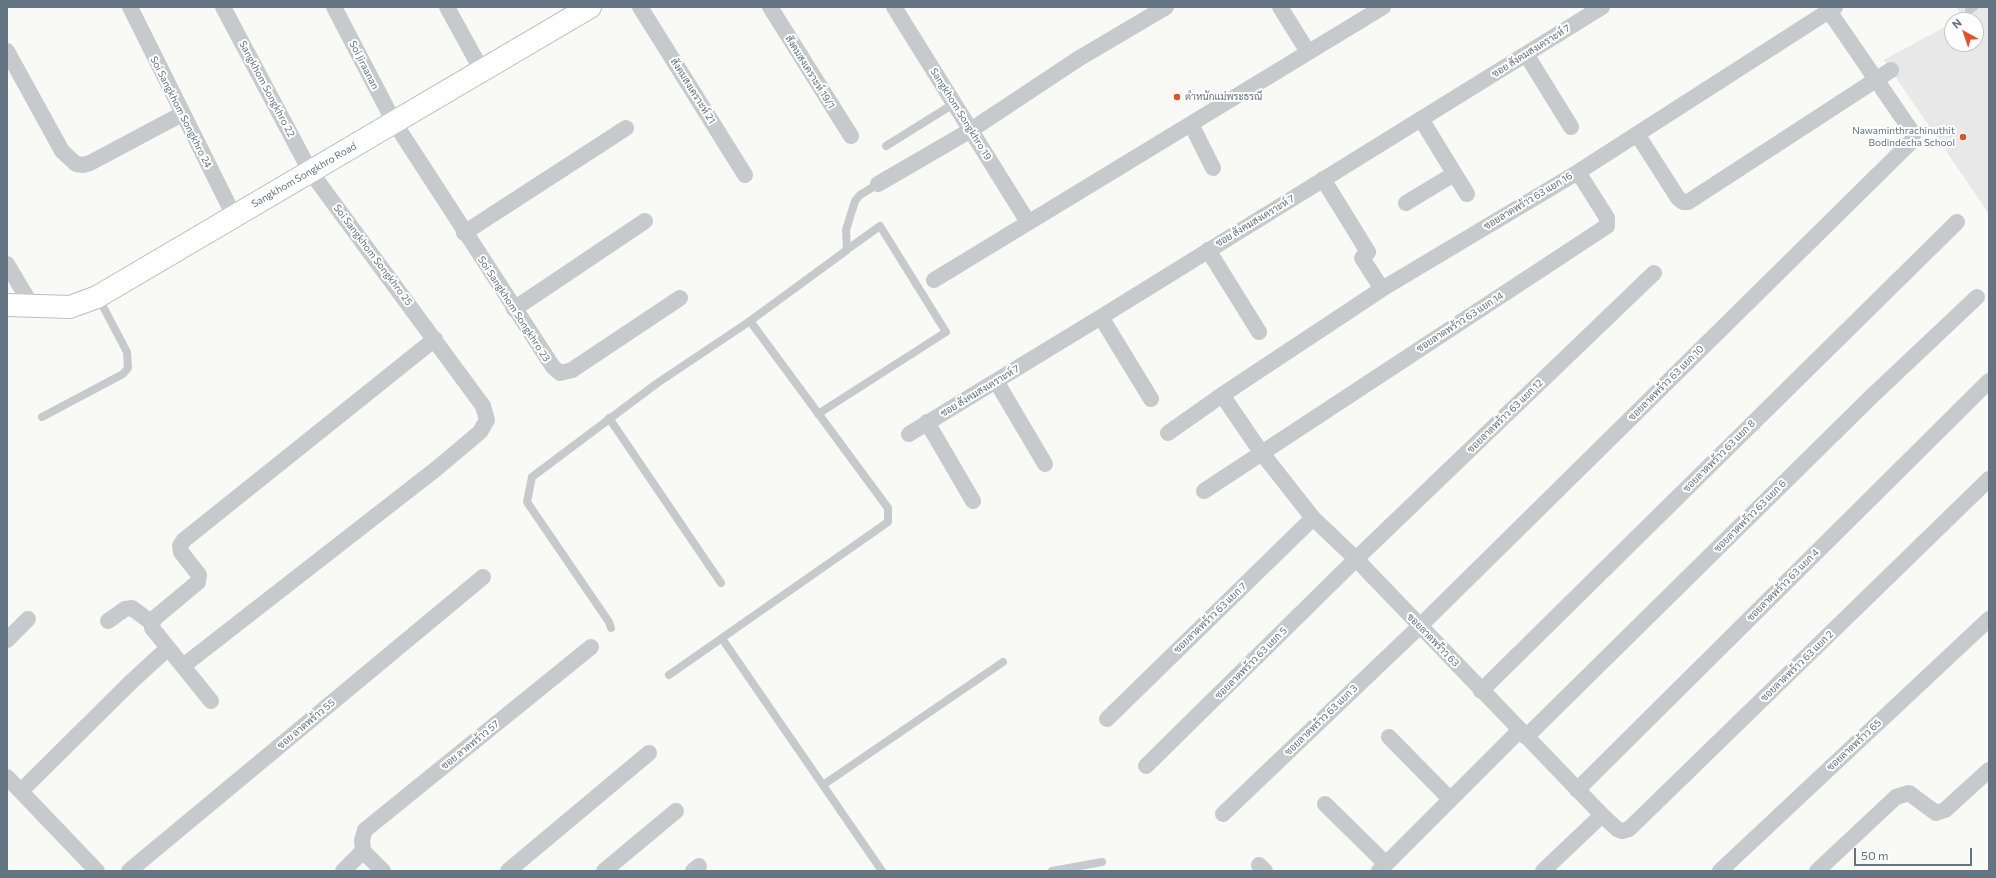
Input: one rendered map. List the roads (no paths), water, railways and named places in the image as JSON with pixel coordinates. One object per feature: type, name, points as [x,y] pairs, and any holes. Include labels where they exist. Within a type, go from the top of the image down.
[{"type":"main road","name":"Sangkhom Songkhro Road","points":[[7,305],[70,307],[97,297],[590,7]]},
{"type":"street","name":"Soi Sangkhom Songkhro 24","points":[[130,7],[234,216]]},
{"type":"street","name":"Sangkhom Songkhro 22","points":[[223,7],[310,171]]},
{"type":"street","name":"Soi Jiraanan","points":[[334,7],[394,122]]},
{"type":"street","points":[[447,7],[482,71]]},
{"type":"street","name":"สังคมสงเคราะห์ 21","points":[[640,7],[745,175]]},
{"type":"street","name":"สังคมสงเคราะห์ 19/1","points":[[770,7],[851,136]]},
{"type":"street","name":"Sangkhom Songkhro 19","points":[[894,7],[1028,222]]},
{"type":"street","points":[[878,184],[972,130],[1078,59],[1166,7]]},
{"type":"street","points":[[1280,7],[1308,52]]},
{"type":"street","points":[[934,280],[1383,7]]},
{"type":"street","name":"ซอย สังคมสงเคราะห์ 7","points":[[908,434],[1101,317],[1602,7]]},
{"type":"street","points":[[1832,9],[1876,80]]},
{"type":"street","name":"ซอยลาดพร้าว 63 แยก 16","points":[[1168,433],[1222,395],[1382,289],[1578,172],[1832,9]]},
{"type":"street","points":[[7,51],[62,151],[76,164],[90,164],[182,114]]},
{"type":"street","points":[[1526,54],[1571,127]]},
{"type":"street","points":[[1637,134],[1678,198],[1682,202],[1688,202],[1891,70]]},
{"type":"street","name":"ซอยลาดพร้าว 63 แยก 10","points":[[1420,626],[1912,141],[1913,135],[1910,129],[1876,80]]},
{"type":"street","points":[[1421,119],[1467,194]]},
{"type":"street","name":"Soi Sangkhom Songkhro 23","points":[[394,122],[464,233],[552,367],[560,373],[572,370],[680,298]]},
{"type":"street","points":[[1191,124],[1213,168]]},
{"type":"street","points":[[464,233],[626,128]]},
{"type":"street","name":"Soi Sangkhom Songkhro 25","points":[[183,666],[436,469],[480,432],[487,420],[483,406],[310,171]]},
{"type":"street","name":"ซอยลาดพร้าว 63 แยก 14","points":[[1261,452],[1607,226],[1607,218],[1578,172]]},
{"type":"street","points":[[1406,203],[1454,174]]},
{"type":"street","points":[[1323,179],[1368,252],[1362,258],[1382,289]]},
{"type":"street","points":[[514,309],[645,221]]},
{"type":"street","name":"ซอยลาดพร้าว 63 แยก 8","points":[[1481,691],[1957,222]]},
{"type":"street","points":[[1208,250],[1259,332]]},
{"type":"street","points":[[7,264],[32,306]]},
{"type":"street","name":"ซอยลาดพร้าว 63 แยก 12","points":[[1356,559],[1654,273]]},
{"type":"street","name":"ซอยลาดพร้าว 63 แยก 6","points":[[1382,867],[1450,799],[1523,734],[1976,297]]},
{"type":"street","points":[[1101,317],[1151,399]]},
{"type":"street","points":[[152,623],[156,617],[198,582],[199,575],[181,552],[180,546],[184,540],[435,339]]},
{"type":"street","points":[[996,381],[1045,464]]},
{"type":"street","name":"ซอยลาดพร้าว 63 แยก 4","points":[[1577,790],[1989,381]]},
{"type":"street","name":"ซอยลาดพร้าว 63","points":[[1222,395],[1261,452],[1313,518],[1356,559],[1481,691],[1602,815]]},
{"type":"street","points":[[927,422],[973,500]]},
{"type":"street","points":[[1204,491],[1261,452]]},
{"type":"street","name":"ซอยลาดพร้าว 63 แยก 2","points":[[1602,815],[1617,829],[1622,831],[1629,829],[1989,479]]},
{"type":"street","name":"ซอยลาดพร้าว 63 แยก 7","points":[[1107,719],[1313,518]]},
{"type":"street","name":"ซอยลาดพร้าว 63 แยก 5","points":[[1146,766],[1356,559]]},
{"type":"street","name":"ซอย ลาดพร้าว 55","points":[[128,871],[483,577]]},
{"type":"street","points":[[108,621],[124,609],[132,608],[152,623],[155,632],[211,701]]},
{"type":"street","points":[[7,640],[28,619]]},
{"type":"street","name":"ซอยลาดพร้าว 65","points":[[1720,871],[1989,619]]},
{"type":"street","name":"ซอยลาดพร้าว 63 แยก 3","points":[[1223,814],[1420,626]]},
{"type":"street","name":"ซอย ลาดพร้าว 57","points":[[363,851],[362,840],[365,830],[591,647]]},
{"type":"street","points":[[21,791],[131,682],[168,648]]},
{"type":"street","points":[[1389,737],[1450,799]]},
{"type":"street","points":[[508,871],[649,753]]},
{"type":"street","points":[[1817,871],[1896,797],[1909,794],[1936,813],[1945,810],[1989,770]]},
{"type":"street","points":[[7,776],[97,871]]},
{"type":"street","points":[[1325,804],[1382,867]]},
{"type":"street","points":[[604,871],[676,811]]},
{"type":"street","points":[[1543,871],[1602,815]]},
{"type":"street","points":[[343,871],[363,851],[383,871]]},
{"type":"lane","points":[[886,146],[955,103]]},
{"type":"lane","points":[[845,251],[847,250],[846,230],[855,201],[860,195],[878,184]]},
{"type":"lane","points":[[611,628],[609,622],[527,502],[532,478],[609,418],[681,366],[750,321],[880,226],[946,332],[818,414]]},
{"type":"lane","points":[[42,417],[123,374],[128,368],[127,352],[97,297]]},
{"type":"lane","points":[[669,676],[723,640],[888,522],[888,508],[750,321]]},
{"type":"lane","points":[[609,418],[720,582]]},
{"type":"lane","points":[[723,640],[882,871]]},
{"type":"lane","points":[[823,785],[1003,662]]},
{"type":"lane","points":[[1052,871],[1102,862]]},
{"type":"place","name":"ตำหนักแม่พระธรณี","points":[[1177,97]]},
{"type":"place","name":"Nawaminthrachinuthit Bodindecha School","points":[[1963,137]]}]
